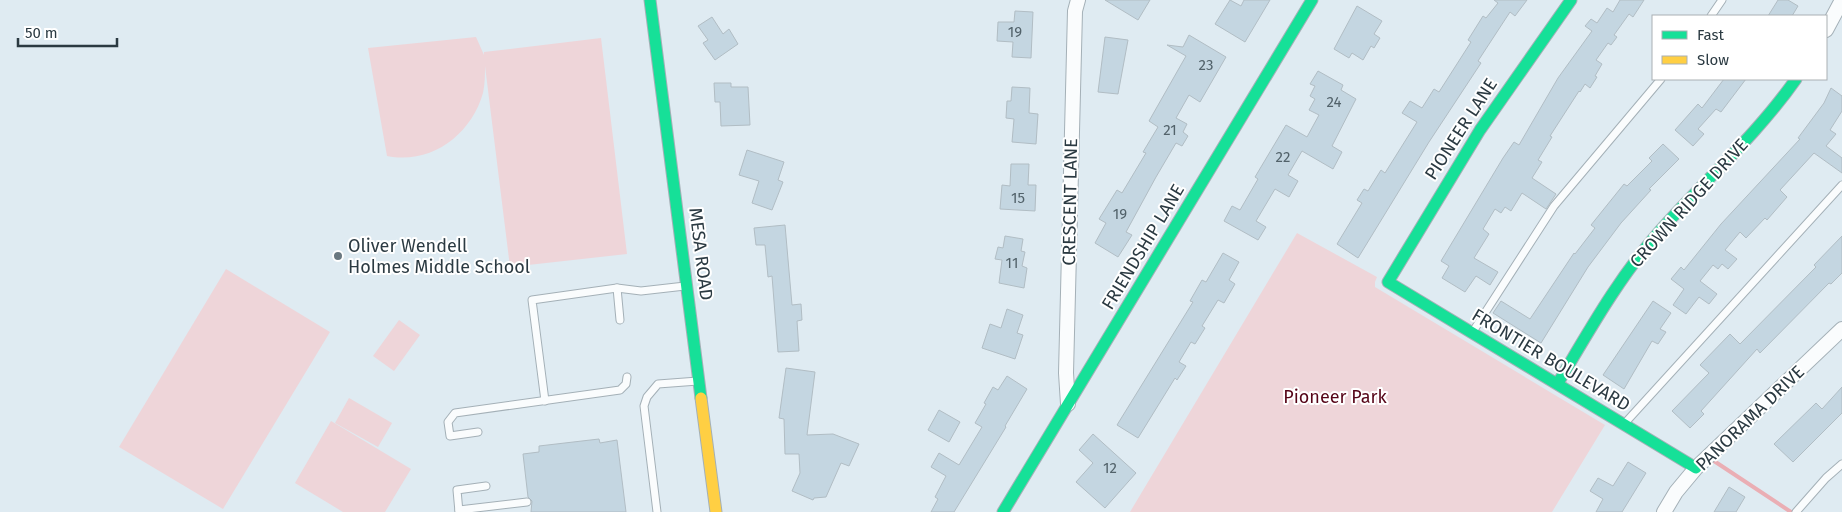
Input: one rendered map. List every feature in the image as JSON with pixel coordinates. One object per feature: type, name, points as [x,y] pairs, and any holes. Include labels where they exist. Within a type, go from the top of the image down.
[{"type":"street","name":"MESA ROAD","points":[[650,0],[716,512]]},
{"type":"street","name":"CRESCENT LANE","points":[[1068,404],[1066,373],[1075,11],[1078,0]]},
{"type":"street","name":"FRIENDSHIP LANE","points":[[1003,512],[1312,0]]},
{"type":"street","name":"PIONEER LANE","points":[[1388,282],[1480,130],[1571,0]]},
{"type":"street","points":[[1827,28],[1842,0]]},
{"type":"street","name":"CROWN RIDGE DRIVE","points":[[1558,383],[1612,295],[1636,261],[1660,232],[1741,146],[1795,80]]},
{"type":"street","name":"FRONTIER BOULEVARD","points":[[1388,282],[1696,468]]},
{"type":"street","name":"PANORAMA DRIVE","points":[[1664,512],[1676,492],[1696,468],[1842,329]]},
{"type":"lane","points":[[1712,15],[1722,0]]},
{"type":"lane","points":[[1472,332],[1554,206],[1660,80]]},
{"type":"lane","points":[[1624,424],[1842,185]]},
{"type":"lane","points":[[545,400],[532,300],[617,288],[641,291],[688,286]]},
{"type":"lane","points":[[617,288],[620,320]]},
{"type":"lane","points":[[478,432],[450,436],[448,422],[455,413],[620,390],[626,384],[627,377]]},
{"type":"lane","points":[[657,512],[644,406],[647,397],[658,384],[698,381]]},
{"type":"lane","points":[[1798,511],[1826,478],[1842,464]]},
{"type":"lane","points":[[486,486],[457,490],[459,511],[527,502]]},
{"type":"green space","points":[[476,37],[484,55],[484,52],[601,38],[627,254],[510,267],[485,66],[483,93],[469,122],[459,134],[447,144],[419,156],[403,158],[387,156],[368,48]]},
{"type":"green space","name":"Pioneer Park","points":[[1297,233],[1377,277],[1375,287],[1605,425],[1552,512],[1130,512]]},
{"type":"green space","points":[[226,269],[330,332],[223,509],[119,447]]},
{"type":"green space","points":[[399,320],[420,335],[394,371],[373,356]]},
{"type":"green space","points":[[349,398],[392,423],[378,447],[335,423]]},
{"type":"green space","points":[[331,421],[411,469],[385,512],[343,512],[295,483]]},
{"type":"building","points":[[1105,0],[1150,0],[1138,20]]},
{"type":"building","points":[[1230,0],[1241,6],[1244,0],[1270,0],[1245,42],[1215,24]]},
{"type":"building","points":[[1494,0],[1527,0],[1515,16],[1510,12],[1478,61],[1481,63],[1429,142],[1358,258],[1337,244],[1362,203],[1357,200],[1364,189],[1368,191],[1381,170],[1385,173],[1417,122],[1402,113],[1410,101],[1422,108],[1434,89],[1439,92],[1471,42],[1468,40],[1483,16],[1486,18],[1498,3]]},
{"type":"building","points":[[1620,0],[1644,0],[1633,17],[1629,14],[1614,35],[1617,37],[1611,45],[1608,43],[1596,60],[1602,64],[1595,76],[1597,77],[1590,88],[1585,84],[1579,91],[1550,136],[1552,137],[1538,160],[1542,162],[1532,178],[1556,194],[1546,209],[1522,193],[1511,211],[1505,207],[1501,213],[1495,209],[1483,229],[1489,234],[1474,258],[1498,272],[1490,285],[1476,276],[1465,292],[1442,278],[1449,266],[1441,261],[1503,158],[1514,142],[1519,145],[1558,78],[1592,31],[1585,26],[1591,19],[1597,23],[1607,8],[1613,12]]},
{"type":"building","points":[[1778,0],[1788,0],[1798,6],[1793,15],[1769,15]]},
{"type":"building","points":[[1357,6],[1382,21],[1374,34],[1380,38],[1374,48],[1371,46],[1363,60],[1352,53],[1349,58],[1334,49]]},
{"type":"building","points":[[1015,11],[1033,12],[1031,58],[1012,57],[1013,42],[997,41],[998,22],[1014,22]]},
{"type":"building","points":[[712,17],[723,34],[729,29],[738,44],[715,60],[703,43],[708,40],[698,26]]},
{"type":"building","points":[[1189,35],[1226,57],[1200,102],[1189,95],[1176,118],[1187,124],[1183,132],[1188,136],[1182,146],[1176,143],[1156,177],[1126,232],[1132,235],[1118,257],[1095,243],[1106,223],[1099,219],[1117,190],[1122,193],[1146,153],[1143,152],[1158,127],[1149,121],[1186,56],[1167,45],[1183,47]]},
{"type":"building","points":[[1105,37],[1128,40],[1118,94],[1098,92]]},
{"type":"building","points":[[1318,71],[1343,85],[1341,90],[1356,99],[1332,146],[1342,152],[1333,169],[1302,151],[1288,175],[1298,181],[1289,197],[1275,189],[1256,221],[1266,227],[1258,240],[1224,221],[1232,206],[1240,210],[1258,179],[1255,177],[1286,125],[1307,137],[1319,115],[1309,110],[1315,99],[1310,96],[1315,86],[1310,84]]},
{"type":"building","points":[[1723,80],[1745,80],[1721,112],[1716,109],[1698,129],[1704,134],[1693,146],[1675,130],[1698,104],[1702,108]]},
{"type":"building","points":[[714,83],[731,83],[731,87],[748,87],[750,125],[721,126],[720,102],[715,102]]},
{"type":"building","points":[[1012,87],[1030,88],[1029,113],[1038,114],[1036,144],[1012,142],[1014,119],[1006,118],[1007,101],[1011,101]]},
{"type":"building","points":[[1831,88],[1842,96],[1842,111],[1830,130],[1836,134],[1826,146],[1842,158],[1842,173],[1814,153],[1780,190],[1787,197],[1767,220],[1765,218],[1746,238],[1740,232],[1725,250],[1737,259],[1728,269],[1722,264],[1718,269],[1713,265],[1700,281],[1717,294],[1709,304],[1699,297],[1686,314],[1673,305],[1684,289],[1671,279],[1681,267],[1684,270],[1721,224],[1800,139],[1798,138],[1824,103]]},
{"type":"building","points":[[1663,144],[1679,159],[1649,189],[1651,190],[1621,223],[1588,267],[1541,343],[1493,313],[1501,301],[1530,319],[1574,253],[1595,228],[1591,225],[1624,184],[1627,186],[1652,161],[1649,158]]},
{"type":"building","points":[[747,150],[784,162],[778,180],[783,182],[772,210],[752,203],[759,181],[739,175]]},
{"type":"building","points":[[1011,164],[1029,164],[1028,185],[1036,185],[1035,211],[1000,209],[1002,185],[1010,186]]},
{"type":"building","points":[[785,225],[792,305],[801,304],[802,320],[797,321],[799,351],[778,352],[772,276],[768,277],[765,245],[756,245],[754,228]]},
{"type":"building","points":[[1005,236],[1023,239],[1021,251],[1025,252],[1022,266],[1027,268],[1024,288],[999,283],[1002,260],[995,259],[998,247],[1003,248]]},
{"type":"building","points":[[1842,236],[1842,273],[1831,284],[1829,283],[1760,353],[1757,349],[1701,411],[1704,414],[1690,428],[1672,411],[1709,373],[1700,365],[1730,334],[1740,344],[1816,267],[1814,265]]},
{"type":"building","points":[[1223,253],[1239,262],[1229,280],[1235,284],[1224,303],[1218,300],[1202,326],[1205,328],[1195,344],[1191,342],[1179,362],[1186,366],[1177,380],[1175,378],[1138,438],[1117,425],[1193,302],[1190,301],[1202,280],[1206,282]]},
{"type":"building","points":[[1653,301],[1671,313],[1660,329],[1666,332],[1658,344],[1652,341],[1624,389],[1603,375]]},
{"type":"building","points":[[1007,309],[1023,315],[1017,333],[1023,335],[1015,359],[982,348],[990,324],[1001,328]]},
{"type":"building","points":[[786,368],[815,372],[807,435],[833,434],[859,444],[849,466],[841,463],[826,497],[814,498],[813,500],[792,491],[800,473],[799,454],[785,454],[784,419],[779,418]]},
{"type":"building","points":[[1007,376],[1027,389],[1006,427],[954,512],[931,512],[938,499],[935,497],[946,476],[931,467],[939,453],[959,465],[982,427],[975,423],[986,404],[984,403],[993,387],[998,390]]},
{"type":"building","points":[[1842,387],[1842,413],[1793,462],[1774,444],[1816,403],[1822,409]]},
{"type":"building","points":[[939,410],[960,422],[949,442],[928,430]]},
{"type":"building","points":[[1093,434],[1136,473],[1105,508],[1076,482],[1093,463],[1079,450]]},
{"type":"building","points":[[599,439],[600,443],[617,440],[626,512],[531,512],[532,501],[528,497],[523,454],[539,452],[539,446]]},
{"type":"building","points":[[1628,462],[1646,473],[1622,512],[1596,512],[1603,499],[1590,491],[1598,478],[1613,486]]},
{"type":"building","points":[[1729,487],[1745,497],[1736,512],[1714,512]]},
{"type":"waterway","points":[[1711,459],[1791,512]]},
{"type":"traffic: fast","points":[[650,0],[701,398]]},
{"type":"traffic: fast","points":[[1003,512],[1312,0]]},
{"type":"traffic: fast","points":[[1571,0],[1480,130],[1388,282],[1696,468]]},
{"type":"traffic: fast","points":[[1558,383],[1605,305],[1644,249],[1747,139],[1781,100],[1795,80]]},
{"type":"traffic: slow","points":[[701,398],[716,512]]},
{"type":"place","name":"Oliver Wendell Holmes Middle School","points":[[338,256]]}]
